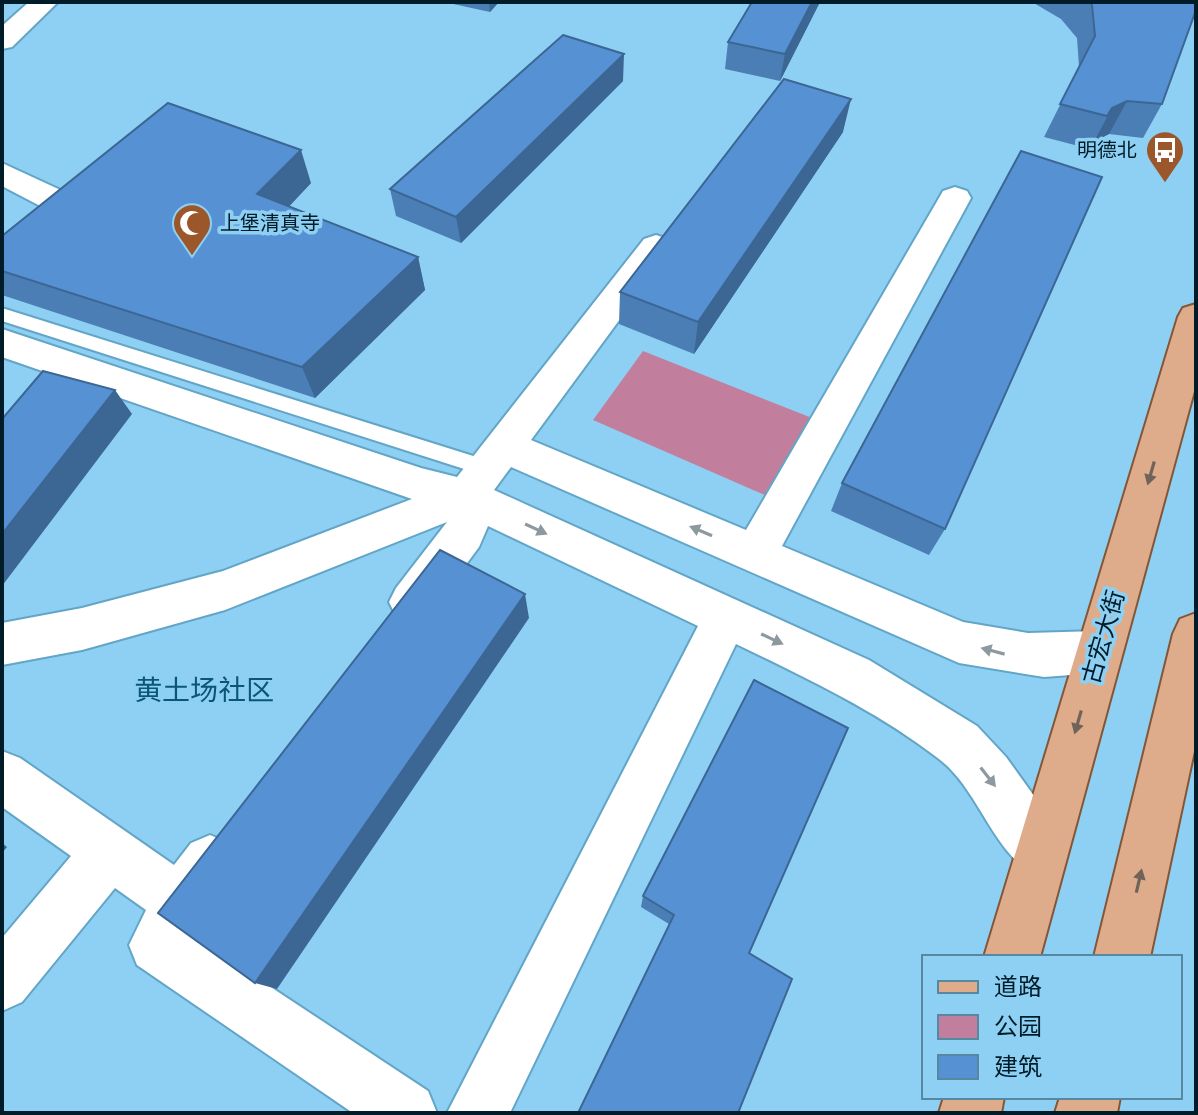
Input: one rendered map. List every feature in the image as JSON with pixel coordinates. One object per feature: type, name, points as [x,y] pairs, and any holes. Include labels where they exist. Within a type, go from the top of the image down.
[{"type":"main road","name":"古宏大街","points":[[1013,955],[1098,652],[1182,422],[1196,317]]},
{"type":"main road","points":[[1122,955],[1196,634]]},
{"type":"street","points":[[2,41],[45,2]]},
{"type":"street","points":[[2,173],[68,207],[2,273]]},
{"type":"street","points":[[755,554],[955,198]]},
{"type":"street","points":[[388,632],[464,534],[485,470],[677,219]]},
{"type":"street","points":[[2,343],[421,485],[485,470],[755,554],[959,642],[1012,656],[1048,658],[1098,652]]},
{"type":"street","points":[[485,470],[726,618],[852,676],[959,743],[988,775],[1041,851]]},
{"type":"street","points":[[2,644],[82,629],[225,590],[485,470]]},
{"type":"street","points":[[478,1113],[726,618]]},
{"type":"street","points":[[2,776],[180,901]]},
{"type":"street","points":[[237,828],[180,901],[157,945],[406,1113]]},
{"type":"street","points":[[2,982],[109,853]]},
{"type":"lane","points":[[2,314],[485,470]]},
{"type":"green space","points":[[643,351],[812,418],[769,497],[593,420]]},
{"type":"building","points":[[752,2],[812,2],[785,54],[728,42]]},
{"type":"building","points":[[1090,2],[1196,2],[1196,10],[1162,104],[1127,101],[1112,108],[1107,116],[1060,104],[1095,36]]},
{"type":"building","points":[[563,35],[624,54],[456,217],[390,189]]},
{"type":"building","points":[[784,79],[851,99],[698,322],[620,292]]},
{"type":"building","name":"上堡清真寺","points":[[168,103],[301,150],[257,194],[418,257],[302,367],[2,271],[2,236]]},
{"type":"building","points":[[1021,151],[1102,177],[945,529],[842,483]]},
{"type":"building","points":[[43,371],[115,390],[2,534],[2,419]]},
{"type":"building","points":[[440,550],[525,594],[255,983],[158,913]]},
{"type":"building","points":[[754,680],[848,728],[749,953],[792,979],[738,1113],[578,1113],[674,915],[643,896]]},
{"type":"place","name":"明德北","points":[[1165,184]]},
{"type":"place","name":"上堡清真寺","points":[[192,257]]},
{"type":"district","name":"黄土场社区","points":[[204,690]]}]
